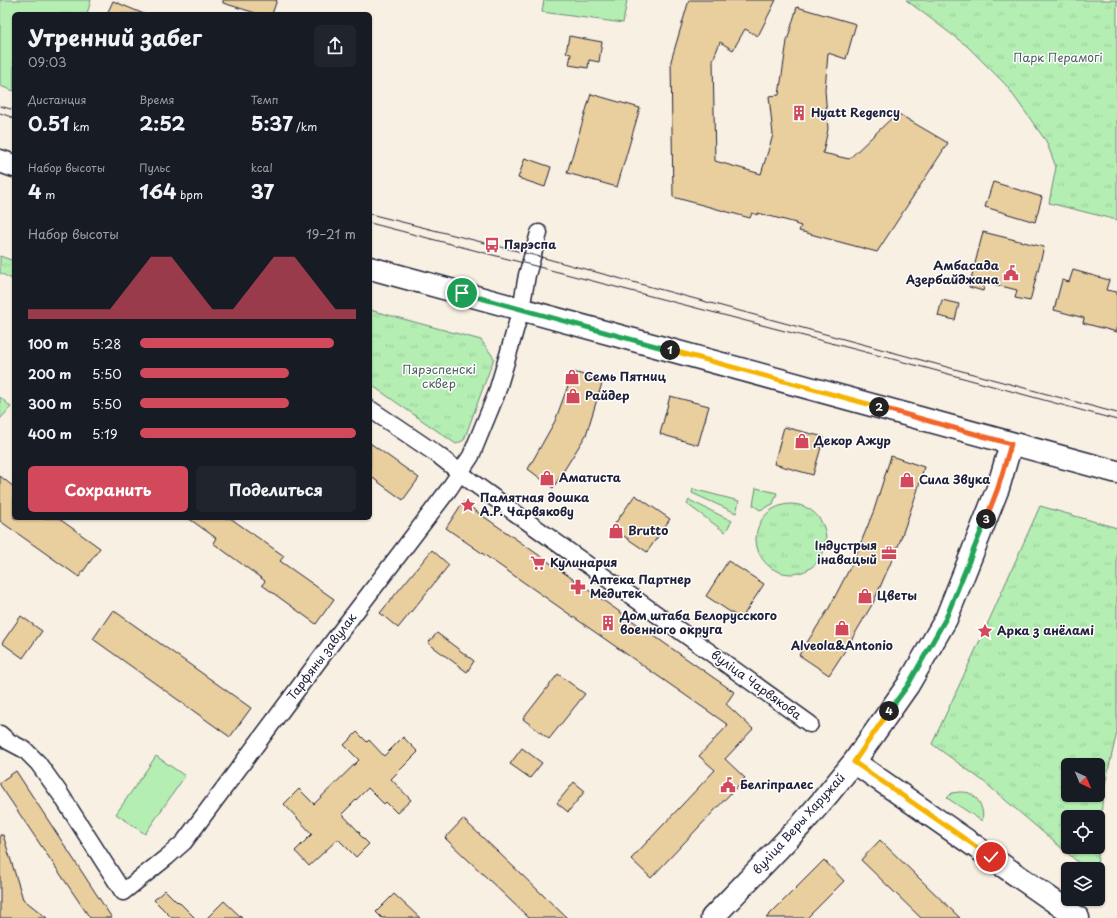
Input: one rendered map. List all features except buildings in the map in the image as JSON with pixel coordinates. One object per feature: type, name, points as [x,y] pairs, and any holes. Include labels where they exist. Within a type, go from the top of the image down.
[{"type":"main road","points":[[0,161],[12,165]]},
{"type":"main road","points":[[372,269],[1117,472]]},
{"type":"main road","name":"вуліца Веры Харужай","points":[[712,918],[803,823],[854,762],[908,685],[946,618],[998,488],[1011,444]]},
{"type":"main road","points":[[854,762],[1078,918]]},
{"type":"street","name":"Тарфяны завулак","points":[[0,734],[8,741],[25,750],[38,763],[61,794],[124,892],[184,842],[460,473],[471,456],[496,395],[521,309],[527,275],[539,233]]},
{"type":"street","name":"вуліца Чарвякова","points":[[372,410],[438,455],[460,473],[810,724]]},
{"type":"green space","points":[[0,0],[91,0],[88,12],[12,12],[12,90],[0,86]]},
{"type":"green space","points":[[544,0],[627,0],[623,23],[542,12]]},
{"type":"green space","name":"Парк Перамогі","points":[[906,0],[1117,0],[1117,220],[1049,203],[1056,167],[1046,141],[1006,85],[967,46]]},
{"type":"green space","points":[[0,256],[12,260],[12,279],[0,273]]},
{"type":"green space","name":"Пярэспенскі сквер","points":[[372,311],[481,340],[494,358],[464,440],[456,444],[372,385]]},
{"type":"green space","points":[[0,397],[11,407],[0,419]]},
{"type":"green space","points":[[756,488],[777,493],[773,504],[760,510],[753,505]]},
{"type":"green space","points":[[693,489],[739,501],[736,513],[692,493]]},
{"type":"green space","points":[[689,500],[732,521],[725,532],[687,504]]},
{"type":"green space","points":[[791,504],[804,507],[816,514],[823,526],[826,539],[823,552],[816,564],[804,571],[791,574],[778,571],[766,564],[759,552],[756,539],[759,526],[766,514],[778,507]]},
{"type":"green space","points":[[1040,506],[1117,528],[1117,732],[1105,784],[1105,758],[1061,758],[1061,802],[1102,802],[1102,810],[1061,810],[1061,848],[983,781],[932,744]]},
{"type":"green space","points":[[156,756],[185,776],[145,834],[116,814]]},
{"type":"green space","points":[[952,793],[968,793],[976,798],[982,809],[982,821],[947,798]]},
{"type":"green space","points":[[1068,854],[1098,854],[1098,862],[1078,862]]},
{"type":"tram line","points":[[0,106],[12,109]]},
{"type":"tram line","points":[[0,113],[12,117]]},
{"type":"tram line","points":[[372,215],[533,255],[1117,413]]},
{"type":"tram line","points":[[372,224],[919,366],[1117,420]]},
{"type":"place","name":"Hyatt Regency","points":[[799,113]]},
{"type":"place","name":"Пярэспа","points":[[492,245]]},
{"type":"place","name":"Амбасада Азербайджана","points":[[1011,273]]},
{"type":"place","name":"Семь Пятниц","points":[[572,377]]},
{"type":"place","name":"Райдер","points":[[573,396]]},
{"type":"place","name":"Декор Ажур","points":[[802,441]]},
{"type":"place","name":"Аматиста","points":[[547,478]]},
{"type":"place","name":"Сила Звука","points":[[907,480]]},
{"type":"place","name":"Памятная дошка А.Р. Чарвякову","points":[[468,505]]},
{"type":"place","name":"Brutto","points":[[616,531]]},
{"type":"place","name":"Індустрыя інавацый","points":[[889,553]]},
{"type":"place","name":"Кулинария","points":[[538,563]]},
{"type":"place","name":"Аптека Партнер Медитек","points":[[578,587]]},
{"type":"place","name":"Цветы","points":[[865,596]]},
{"type":"place","name":"Дом штаба Белорусского военного округа","points":[[608,623]]},
{"type":"place","name":"Alveola&Antonio","points":[[842,628]]},
{"type":"place","name":"Арка з анёламі","points":[[985,631]]},
{"type":"place","name":"Белгіпралес","points":[[728,785]]},
{"type":"route","points":[[462,293],[1011,444],[998,488],[946,618],[908,685],[854,762],[991,857]]}]
